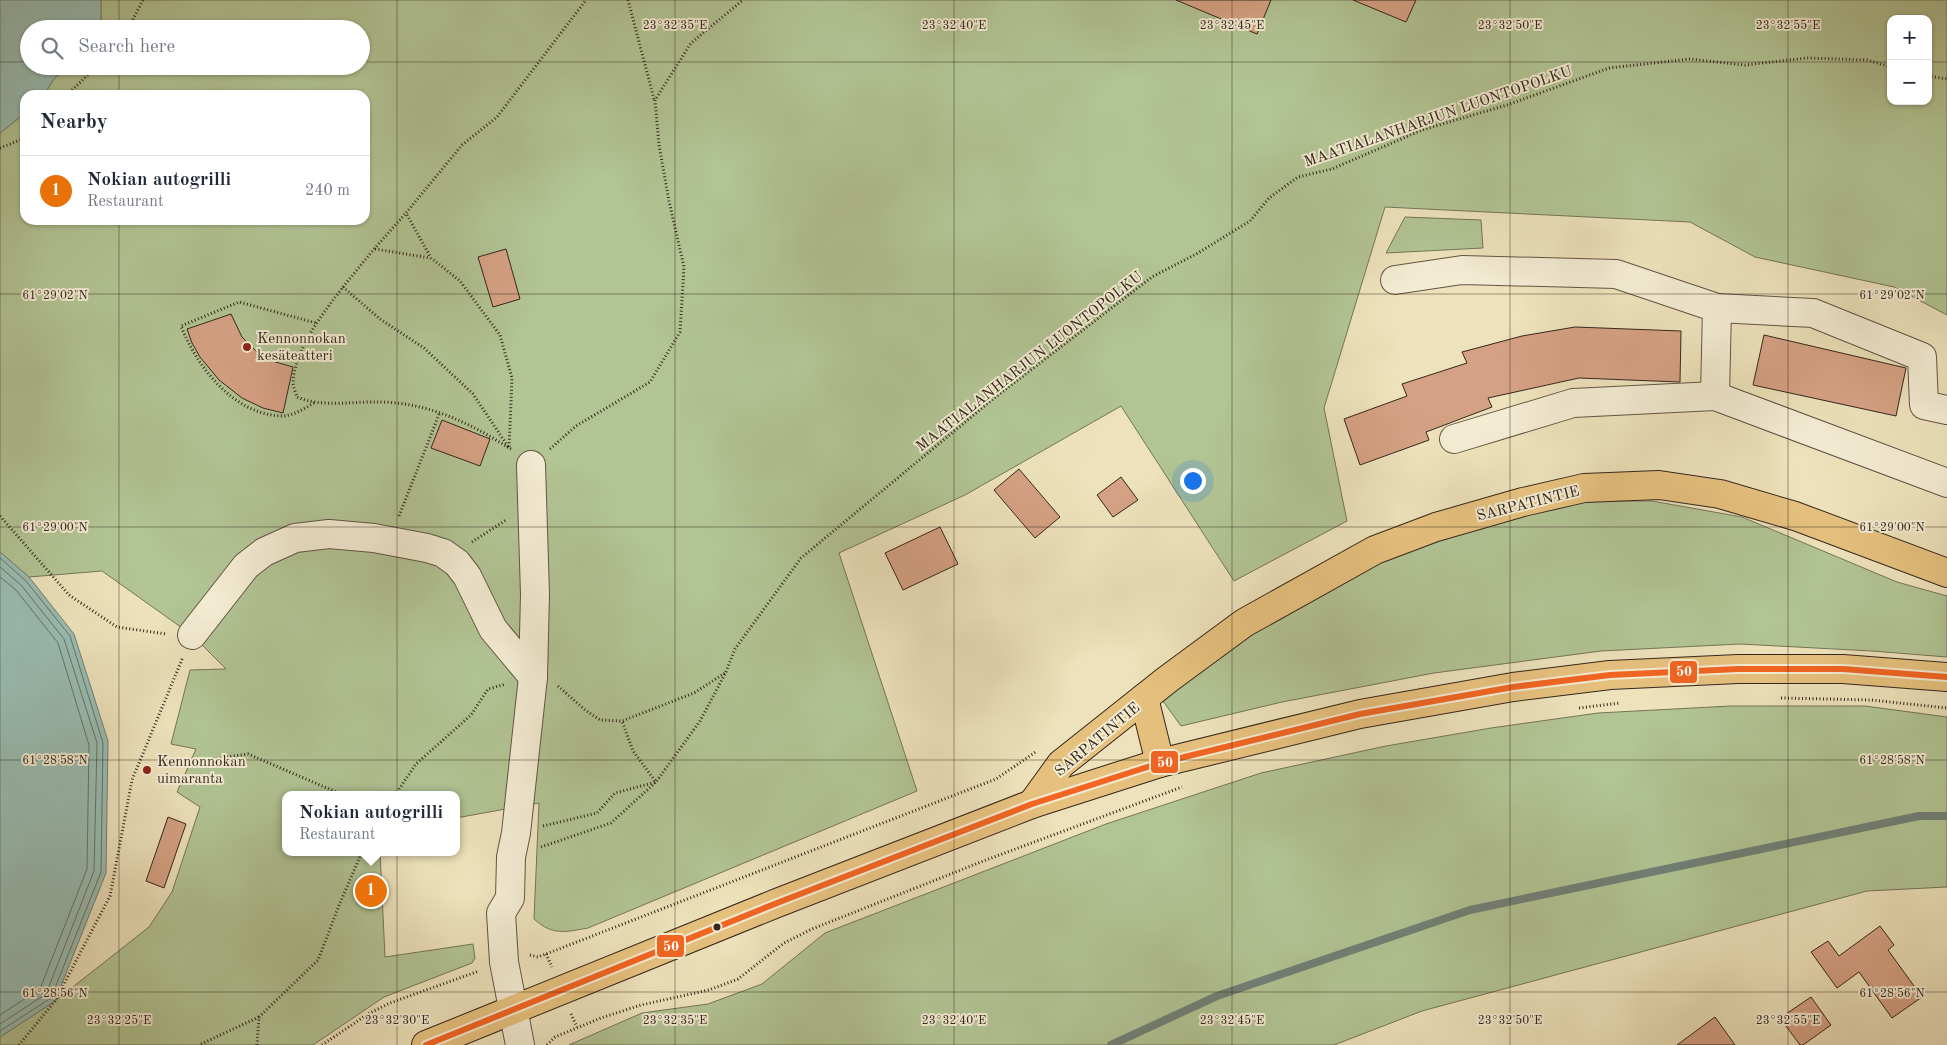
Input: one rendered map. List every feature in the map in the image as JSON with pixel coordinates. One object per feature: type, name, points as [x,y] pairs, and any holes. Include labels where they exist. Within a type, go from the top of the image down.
[{"type":"main road","name":"SARPATINTIE","points":[[1032,804],[1061,764],[1144,698],[1244,623],[1375,550],[1436,527],[1523,502],[1584,488],[1659,485],[1720,494],[1795,516],[1947,573]]},
{"type":"main road","points":[[426,1045],[1032,804],[1160,763],[1360,714],[1513,687],[1610,675],[1738,669],[1843,669],[1947,677]]},
{"type":"main road","name":"SARPATINTIE","points":[[1144,698],[1160,763]]},
{"type":"street","points":[[1395,280],[1462,270],[1616,274],[1717,308],[1813,313],[1922,357],[1924,405],[1947,410]]},
{"type":"street","points":[[1715,396],[1717,308]]},
{"type":"street","points":[[1454,439],[1573,404],[1715,396],[1947,483]]},
{"type":"street","points":[[520,1045],[504,962],[501,913],[510,898],[514,845],[533,677],[535,594],[531,477]]},
{"type":"street","points":[[192,635],[246,566],[264,552],[295,538],[329,534],[389,541],[443,552],[458,563],[467,576],[493,629],[533,677]]},
{"type":"path","points":[[133,20],[143,0]]},
{"type":"path","points":[[509,448],[478,428],[429,408],[383,402],[309,402],[297,397],[293,384],[297,365],[316,323],[374,248],[406,213],[462,145],[496,117],[586,0]]},
{"type":"path","points":[[443,552],[477,541],[505,522],[531,477],[576,426],[650,382],[680,332],[684,267],[664,173],[654,100],[628,0]]},
{"type":"path","points":[[654,100],[691,43],[743,0]]},
{"type":"path","name":"MAATIALANHARJUN LUONTOPOLKU","points":[[514,845],[612,823],[656,782],[700,721],[726,672],[735,649],[801,558],[910,470],[993,399],[1152,277],[1198,253],[1250,221],[1269,198],[1298,177],[1332,168],[1422,130],[1507,105],[1609,68],[1690,59],[1745,65],[1807,58],[1867,60],[1887,66]]},
{"type":"path","points":[[72,90],[88,75]]},
{"type":"path","points":[[1932,77],[1947,79]]},
{"type":"path","points":[[0,148],[20,140]]},
{"type":"path","points":[[406,213],[431,258],[460,281],[500,335],[512,378],[509,448]]},
{"type":"path","points":[[374,248],[431,258]]},
{"type":"path","points":[[343,288],[380,319],[424,348],[473,394],[531,477]]},
{"type":"path","points":[[314,402],[284,416],[261,412],[238,401],[215,381],[197,359],[188,344],[181,326],[239,302],[316,323]]},
{"type":"path","points":[[389,541],[440,412]]},
{"type":"path","points":[[0,516],[69,595],[117,627],[158,633],[192,635],[132,780],[110,896],[55,1002],[19,1045]]},
{"type":"path","points":[[398,791],[416,764],[471,715],[488,690],[533,677],[560,687],[584,709],[600,720],[622,721],[694,693],[726,672]]},
{"type":"path","points":[[1778,698],[1871,700],[1947,708]]},
{"type":"path","points":[[1578,708],[1626,702]]},
{"type":"path","points":[[514,845],[598,813],[615,792],[656,782],[633,752],[622,721]]},
{"type":"path","points":[[322,1045],[368,1014],[390,1003],[527,954],[538,957],[996,779],[1043,746]]},
{"type":"path","points":[[213,759],[248,754],[334,791]]},
{"type":"path","points":[[548,1045],[555,1037],[601,1018],[640,1005],[709,990],[738,979],[784,943],[812,930],[986,860],[1164,792],[1191,784]]},
{"type":"path","points":[[201,1044],[259,1017],[318,960],[360,856]]},
{"type":"path","points":[[257,1045],[259,1017]]},
{"type":"green space","points":[[101,0],[1947,0],[1947,315],[1894,287],[1755,257],[1690,222],[1385,207],[1324,408],[1347,521],[1234,581],[1121,406],[965,495],[839,553],[917,791],[588,928],[560,931],[547,928],[534,919],[539,803],[460,817],[460,791],[282,791],[282,856],[380,856],[385,957],[473,944],[475,958],[472,963],[384,997],[313,1045],[0,1045],[0,1037],[55,1001],[149,927],[172,892],[200,807],[177,792],[196,749],[171,744],[190,670],[226,669],[192,635],[102,571],[29,577],[0,552],[0,133],[20,117],[20,225],[370,225],[370,90],[47,90],[58,75],[370,75],[370,20],[101,20]]},
{"type":"green space","points":[[1405,217],[1481,220],[1483,248],[1386,253]]},
{"type":"green space","points":[[1578,501],[1652,501],[1742,517],[1897,582],[1947,596],[1947,657],[1740,644],[1601,651],[1434,673],[1282,702],[1181,726],[1163,701],[1217,656],[1292,607],[1379,562],[1438,539]]},
{"type":"green space","points":[[1731,706],[1865,706],[1947,717],[1947,887],[1867,891],[1422,1011],[1334,1045],[569,1045],[642,1013],[708,1004],[762,984],[825,933],[1106,824],[1261,773],[1386,746],[1491,728],[1598,713]]},
{"type":"water","points":[[0,0],[101,0],[101,20],[20,20],[20,75],[58,75],[47,90],[20,90],[20,117],[0,133]]},
{"type":"water","points":[[0,552],[29,577],[74,634],[108,741],[106,873],[55,1001],[0,1037]]},
{"type":"building","points":[[1176,0],[1271,0],[1257,34]]},
{"type":"building","points":[[1353,0],[1416,0],[1406,22]]},
{"type":"building","points":[[506,249],[520,299],[493,307],[478,257]]},
{"type":"building","points":[[231,314],[242,337],[256,351],[272,361],[293,367],[283,413],[263,408],[242,398],[219,380],[200,357],[192,343],[187,329]]},
{"type":"building","points":[[1575,327],[1681,331],[1680,382],[1579,378],[1488,398],[1492,407],[1426,432],[1429,440],[1360,465],[1344,419],[1407,396],[1402,384],[1467,363],[1462,352],[1522,336]]},
{"type":"building","points":[[1764,335],[1906,368],[1896,416],[1753,385]]},
{"type":"building","points":[[442,420],[490,439],[480,466],[431,448]]},
{"type":"building","points":[[1019,469],[1060,517],[1035,538],[994,490]]},
{"type":"building","points":[[1121,477],[1138,500],[1113,517],[1097,495]]},
{"type":"building","points":[[940,527],[958,564],[903,590],[885,553]]},
{"type":"building","points":[[168,817],[186,824],[164,888],[146,881]]},
{"type":"building","points":[[1880,926],[1894,945],[1888,950],[1922,997],[1892,1018],[1859,972],[1837,988],[1811,952],[1828,941],[1839,956]]},
{"type":"building","points":[[1811,997],[1831,1025],[1803,1045],[1800,1045],[1780,1018]]},
{"type":"building","points":[[1715,1017],[1735,1045],[1677,1045]]},
{"type":"waterway","points":[[1111,1045],[1217,996],[1470,910],[1919,816],[1947,816]]},
{"type":"transit line","name":"50","points":[[426,1045],[777,903],[1032,804],[1160,763],[1360,714],[1513,687],[1610,675],[1738,669],[1843,669],[1947,677]]},
{"type":"place","name":"Kennonnokan kesäteatteri","points":[[247,347]]},
{"type":"place","name":"Kennonnokan uimaranta","points":[[147,770]]},
{"type":"place","name":"Nokian autogrilli","points":[[371,891]]}]
